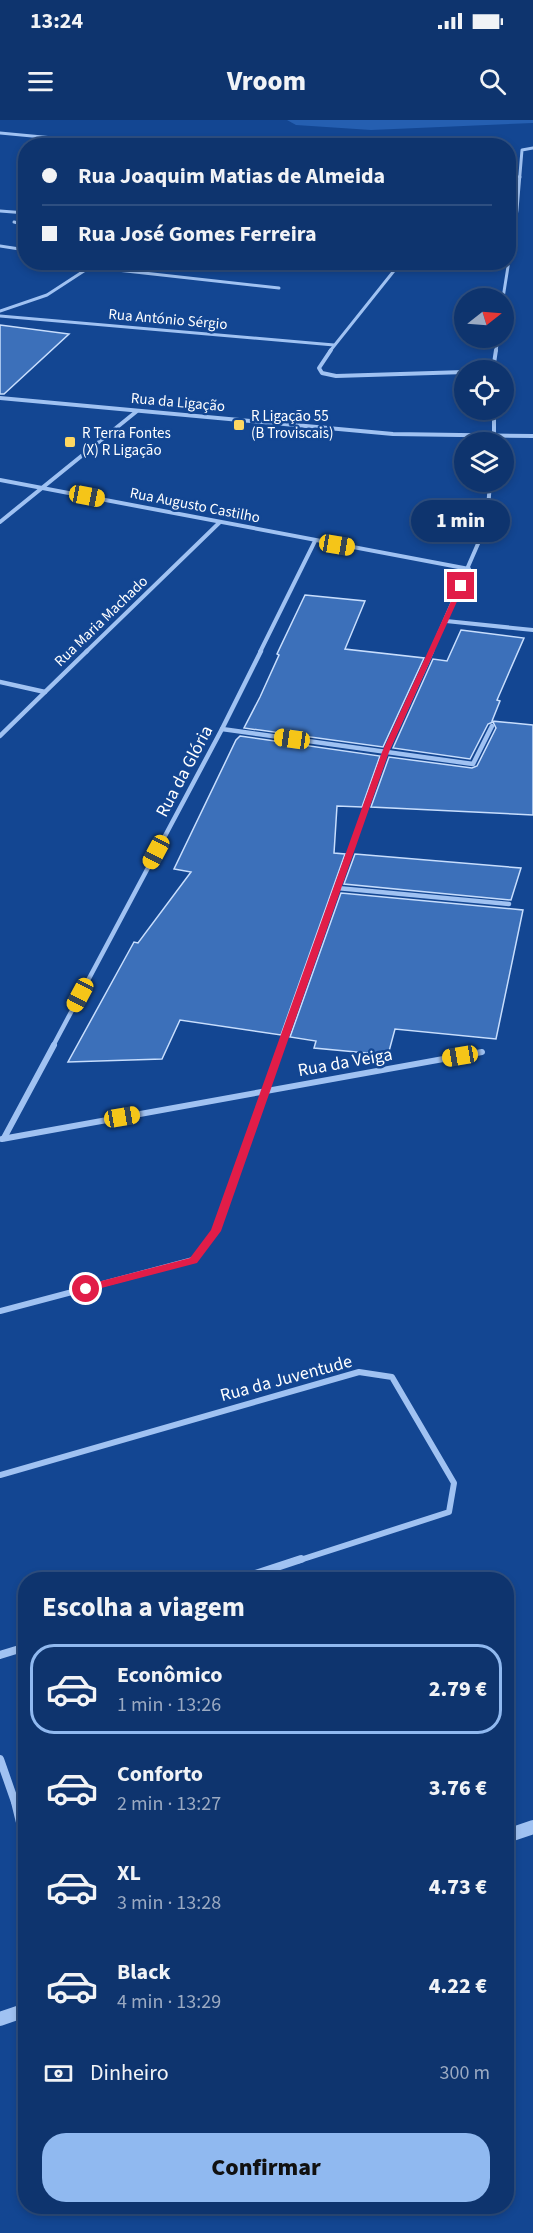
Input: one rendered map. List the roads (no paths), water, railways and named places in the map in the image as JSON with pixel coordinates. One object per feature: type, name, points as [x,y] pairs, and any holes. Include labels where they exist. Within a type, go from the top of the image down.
[{"type":"street","points":[[1,133],[54,138]]},
{"type":"street","points":[[516,210],[522,150],[533,148]]},
{"type":"street","points":[[0,211],[18,212]]},
{"type":"street","points":[[14,222],[18,223]]},
{"type":"street","points":[[0,246],[18,249]]},
{"type":"street","points":[[0,311],[47,295],[84,270]]},
{"type":"street","points":[[132,270],[279,288]]},
{"type":"street","points":[[394,270],[334,345],[319,368],[322,373],[336,375],[454,372]]},
{"type":"street","points":[[504,288],[507,270]]},
{"type":"street","name":"Rua António Sérgio","points":[[0,316],[334,345]]},
{"type":"street","name":"Rua da Ligação","points":[[0,398],[393,434],[454,435]]},
{"type":"street","points":[[0,522],[137,411]]},
{"type":"street","name":"Rua da Ligação","points":[[514,436],[533,436]]},
{"type":"street","name":"Rua Augusto Castilho","points":[[0,480],[469,569]]},
{"type":"street","points":[[0,1311],[194,1260],[216,1231],[386,752],[469,569],[487,523],[489,492]]},
{"type":"street","name":"Rua Maria Machado","points":[[0,736],[220,522]]},
{"type":"street","name":"Rua da Glória","points":[[2,1139],[222,729],[315,541]]},
{"type":"street","points":[[446,621],[533,630]]},
{"type":"street","points":[[0,682],[45,692]]},
{"type":"street","points":[[222,729],[473,764],[492,726]]},
{"type":"street","points":[[337,888],[509,904]]},
{"type":"street","name":"Rua da Veiga","points":[[2,1139],[482,1052]]},
{"type":"street","name":"Rua da Juventude","points":[[0,1475],[359,1372],[392,1377],[454,1483],[449,1512],[262,1572]]},
{"type":"street","points":[[0,1655],[18,1649]]},
{"type":"street","points":[[0,1759],[18,1814]]},
{"type":"street","points":[[514,1834],[533,1827]]},
{"type":"street","points":[[0,2019],[18,2013]]},
{"type":"place","name":"R Ligação 55 (B Troviscais)","points":[[239,425]]},
{"type":"place","name":"R Terra Fontes (X) R Ligação","points":[[70,442]]}]
